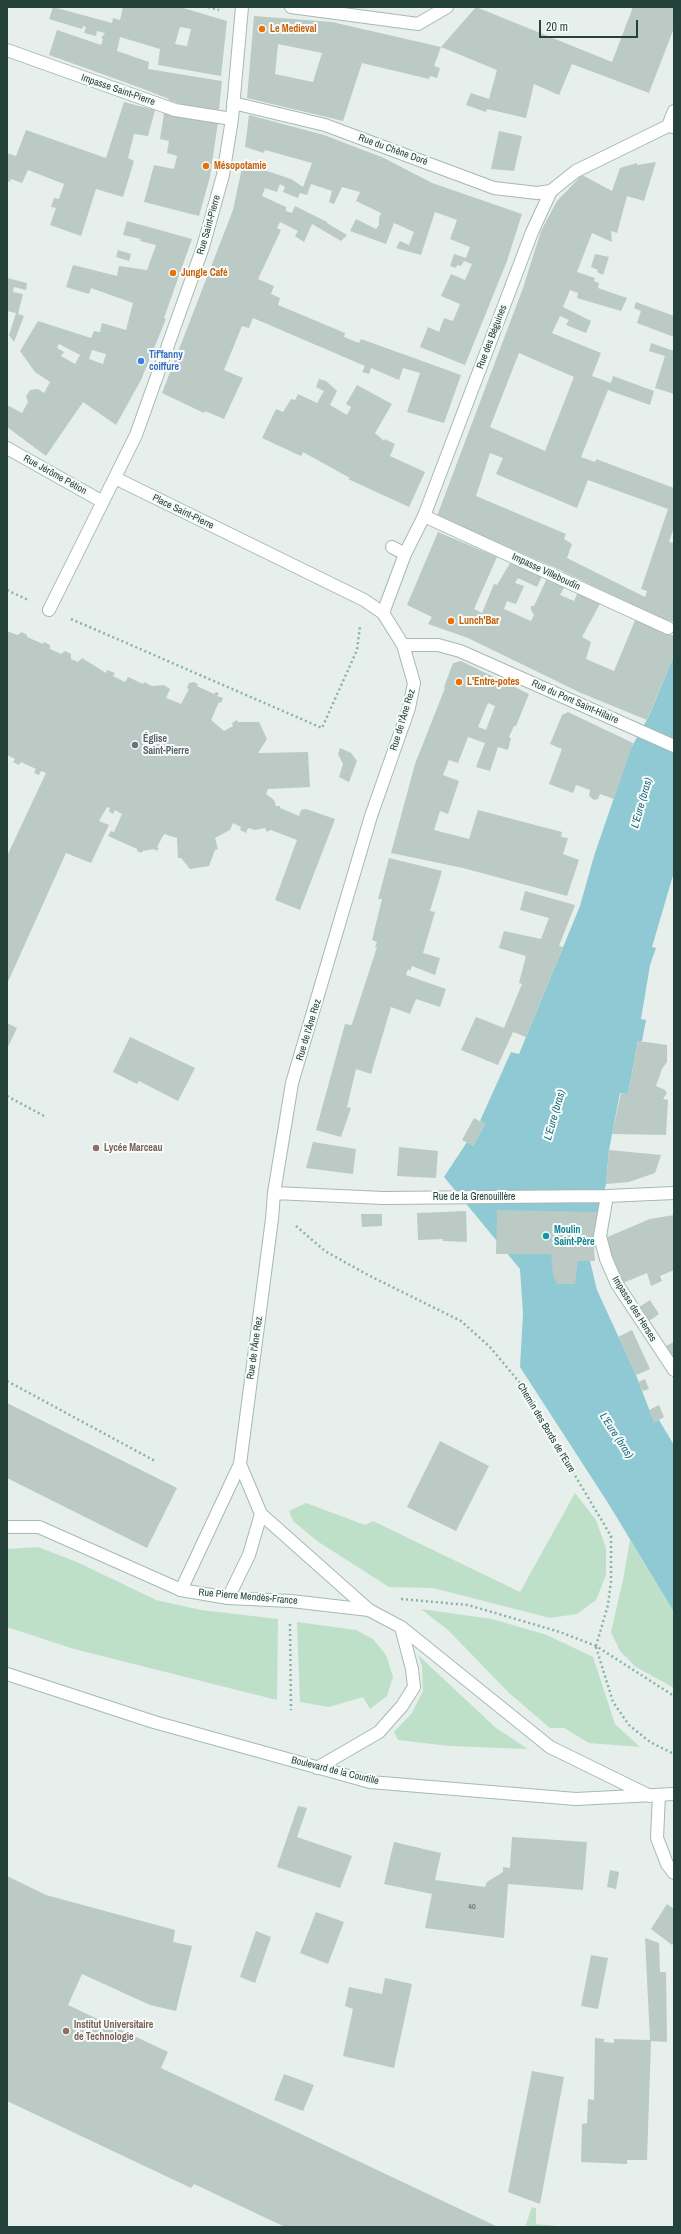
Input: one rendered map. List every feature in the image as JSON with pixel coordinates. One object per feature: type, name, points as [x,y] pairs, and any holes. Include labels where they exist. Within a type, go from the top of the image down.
[{"type":"street","name":"Rue Saint-Pierre","points":[[115,478],[136,435],[203,247],[223,175],[232,119],[242,7]]},
{"type":"street","points":[[291,7],[418,24],[447,7]]},
{"type":"street","name":"Impasse Saint-Pierre","points":[[7,50],[175,110],[232,119]]},
{"type":"street","name":"Rue du Chêne Doré","points":[[233,103],[325,125],[494,188],[537,193],[551,191]]},
{"type":"street","points":[[671,127],[674,111]]},
{"type":"street","name":"Rue des Béguines","points":[[383,613],[405,554],[424,516],[532,232],[551,191],[576,171],[671,127]]},
{"type":"street","name":"Rue Jérôme Pétion","points":[[7,448],[103,502]]},
{"type":"street","points":[[50,610],[115,478]]},
{"type":"street","name":"Place Saint-Pierre","points":[[115,478],[364,600],[383,613]]},
{"type":"street","name":"Impasse Villeboudin","points":[[424,516],[668,628]]},
{"type":"street","points":[[392,547],[405,554]]},
{"type":"street","name":"Rue de l'Âne Rez","points":[[181,1590],[240,1464],[272,1219],[274,1193],[292,1083],[371,816],[409,708],[414,683],[403,645],[383,613]]},
{"type":"street","name":"Rue du Pont Saint-Hilaire","points":[[403,645],[438,645],[460,651],[674,746]]},
{"type":"street","name":"Rue de la Grenouillère","points":[[274,1193],[383,1198],[437,1196],[607,1196],[674,1193]]},
{"type":"street","name":"Impasse des Herses","points":[[607,1196],[600,1236],[606,1259],[617,1284],[674,1370]]},
{"type":"street","name":"Rue de l'Âne Rez","points":[[240,1464],[260,1514],[369,1610]]},
{"type":"street","points":[[228,1598],[249,1555],[260,1514]]},
{"type":"street","name":"Rue Pierre Mendès-France","points":[[7,1528],[39,1527],[181,1590],[228,1598],[290,1601],[369,1610],[401,1628],[550,1747],[655,1796]]},
{"type":"street","points":[[317,1768],[379,1732],[402,1706],[414,1687],[412,1669],[401,1628]]},
{"type":"street","name":"Boulevard de la Courtille","points":[[10,1677],[154,1722],[370,1782],[445,1790],[576,1800],[674,1794]]},
{"type":"street","points":[[655,1796],[658,1838],[667,1864],[674,1873]]},
{"type":"path","points":[[7,590],[322,728],[357,650],[364,600]]},
{"type":"path","points":[[7,1096],[44,1116]]},
{"type":"path","name":"Chemin des Bords de l'Eure","points":[[272,1219],[294,1224],[325,1251],[368,1276],[461,1321],[490,1347],[520,1383],[611,1536],[611,1581],[608,1605],[596,1646]]},
{"type":"path","points":[[7,1381],[155,1461]]},
{"type":"path","points":[[369,1610],[400,1599],[468,1605],[560,1632],[596,1646],[674,1696]]},
{"type":"path","points":[[290,1601],[291,1710]]},
{"type":"path","points":[[596,1646],[612,1702],[629,1725],[650,1742],[674,1754]]},
{"type":"green space","points":[[575,1493],[596,1520],[606,1548],[606,1575],[596,1600],[577,1614],[550,1618],[433,1588],[389,1587],[317,1541],[293,1521],[289,1511],[306,1503],[365,1525],[373,1521],[520,1592]]},
{"type":"green space","points":[[630,1540],[674,1612],[674,1688],[636,1667],[620,1651],[611,1632],[623,1580]]},
{"type":"green space","points":[[38,1547],[77,1562],[156,1600],[201,1610],[278,1619],[277,1700],[74,1649],[7,1627],[7,1549]]},
{"type":"green space","points":[[421,1609],[492,1619],[547,1635],[593,1657],[615,1724],[640,1747],[589,1743],[564,1728],[550,1728],[509,1693],[448,1630]]},
{"type":"green space","points":[[297,1622],[356,1630],[373,1639],[386,1655],[393,1677],[387,1696],[370,1709],[363,1697],[329,1707],[300,1702]]},
{"type":"green space","points":[[418,1655],[496,1728],[528,1749],[449,1746],[398,1740],[394,1732],[412,1713],[423,1691],[422,1666]]},
{"type":"green space","points":[[532,2207],[536,2208],[536,2224],[568,2227],[525,2227]]},
{"type":"water","points":[[674,655],[674,872],[652,947],[656,948],[650,965],[641,1019],[646,1020],[642,1041],[638,1041],[628,1094],[620,1093],[609,1150],[606,1184],[590,1261],[597,1290],[636,1375],[654,1422],[659,1420],[674,1445],[674,1612],[608,1503],[520,1367],[523,1314],[520,1269],[444,1177],[467,1142],[473,1146],[485,1124],[480,1121],[511,1052],[519,1054],[580,906],[594,856],[631,748],[649,716]],"holes":[[[578,1261],[571,1309],[569,1309],[557,1289],[555,1280],[539,1271],[539,1269]]]},
{"type":"building","points":[[53,7],[112,23],[113,18],[120,20],[123,7],[180,7],[227,21],[221,76],[158,65],[160,49],[120,37],[117,51],[149,62],[148,69],[222,81],[219,110],[190,107],[168,100],[169,99],[141,88],[49,55],[57,30],[101,45],[103,39],[101,38],[105,33],[97,31],[96,36],[84,33],[86,27],[83,26],[82,29],[49,19]],"holes":[[[180,27],[191,29],[187,46],[175,44]]]},
{"type":"building","points":[[476,7],[612,62],[633,7],[674,7],[674,28],[649,93],[572,64],[559,95],[534,84],[526,118],[487,109],[486,112],[466,105],[471,93],[489,99],[497,70],[441,47]]},
{"type":"building","points":[[254,16],[332,22],[441,47],[434,66],[440,68],[437,78],[430,76],[429,79],[362,63],[343,121],[247,98]],"holes":[[[278,44],[322,53],[313,82],[275,74]]]},
{"type":"building","points":[[124,102],[155,110],[148,136],[134,134],[128,158],[134,161],[123,197],[96,189],[81,236],[50,225],[56,208],[51,207],[54,198],[59,199],[64,184],[28,170],[22,183],[11,179],[10,182],[7,181],[7,153],[16,156],[26,130],[106,158]]},
{"type":"building","points":[[164,113],[218,122],[210,177],[199,216],[144,202],[154,165],[174,169],[177,156],[167,153],[169,141],[160,139]]},
{"type":"building","points":[[249,115],[324,135],[384,158],[432,183],[522,214],[507,261],[465,365],[420,347],[428,327],[439,332],[444,318],[453,321],[460,304],[441,296],[451,274],[465,280],[472,264],[464,261],[461,266],[457,265],[456,268],[450,266],[454,254],[466,258],[470,247],[450,239],[457,220],[435,212],[421,255],[396,248],[400,241],[409,245],[414,232],[394,223],[386,244],[350,231],[356,219],[376,229],[379,225],[381,213],[356,201],[360,192],[342,187],[334,204],[329,202],[332,191],[311,184],[307,195],[300,193],[298,198],[283,192],[285,187],[280,184],[277,192],[265,188],[262,196],[286,207],[286,211],[292,213],[295,206],[327,222],[347,235],[341,241],[312,224],[304,242],[295,236],[298,231],[280,222],[277,228],[281,230],[258,279],[274,286],[271,294],[280,298],[278,305],[345,333],[344,337],[359,343],[361,339],[461,375],[444,423],[407,412],[420,373],[403,368],[399,380],[371,368],[369,374],[362,372],[365,366],[253,318],[249,328],[242,326],[224,370],[243,378],[224,419],[205,411],[204,413],[162,393],[233,210],[243,163],[291,179],[303,187],[312,163],[265,150],[264,153],[245,147]]},
{"type":"building","points":[[499,131],[522,136],[514,171],[491,169]]},
{"type":"building","points":[[656,162],[644,201],[627,196],[617,233],[611,231],[612,242],[592,233],[577,272],[595,278],[594,281],[599,283],[598,288],[627,298],[621,311],[577,298],[578,293],[570,290],[563,307],[591,321],[586,333],[566,325],[569,320],[560,316],[552,333],[601,353],[592,376],[611,383],[613,376],[654,391],[650,405],[608,390],[581,457],[595,462],[596,459],[674,488],[674,527],[669,542],[674,543],[674,622],[662,619],[558,569],[437,516],[523,288],[541,231],[557,201],[582,175],[612,191],[620,168],[637,163],[637,165]],"holes":[[[519,353],[574,377],[545,451],[490,427]],[[490,453],[503,458],[496,474],[577,508],[588,480],[668,509],[641,589],[647,591],[645,597],[567,558],[572,544],[564,539],[566,534],[476,496]]]},
{"type":"building","points":[[127,221],[192,239],[164,318],[166,319],[141,380],[116,425],[83,402],[46,456],[7,427],[7,405],[22,413],[28,402],[26,396],[30,390],[38,389],[44,393],[50,382],[35,372],[20,351],[38,321],[91,338],[94,331],[100,332],[102,323],[126,330],[133,303],[91,288],[89,294],[66,287],[73,265],[117,276],[119,266],[147,270],[156,245],[140,241],[141,239],[123,235]],"holes":[[[59,344],[80,355],[75,364],[61,356],[64,352],[57,348]],[[92,350],[106,354],[103,364],[89,359]]]},
{"type":"building","points":[[118,250],[131,254],[129,261],[116,257]]},
{"type":"building","points":[[595,254],[609,257],[603,275],[597,272],[598,270],[591,267]]},
{"type":"building","points":[[7,278],[27,283],[26,290],[14,287],[13,292],[23,294],[18,314],[24,316],[14,342],[9,335],[16,313],[7,311]]},
{"type":"building","points":[[636,302],[674,316],[674,337],[637,323],[641,311],[634,308]]},
{"type":"building","points":[[651,343],[674,351],[674,394],[655,388],[665,356],[649,351]]},
{"type":"building","points":[[319,379],[326,381],[337,391],[330,405],[347,415],[351,407],[346,404],[357,385],[392,404],[375,433],[384,441],[385,439],[395,444],[390,456],[425,472],[409,507],[348,479],[350,478],[303,452],[301,456],[262,438],[276,409],[283,412],[291,399],[295,400],[298,394],[317,403],[324,391],[316,387]]},
{"type":"building","points":[[438,532],[497,557],[474,609],[482,613],[494,584],[497,585],[510,563],[542,576],[537,587],[518,578],[515,583],[524,586],[516,604],[507,601],[504,609],[531,621],[534,615],[531,610],[531,606],[534,606],[547,578],[565,586],[560,595],[574,601],[578,592],[601,602],[582,637],[591,642],[586,659],[614,671],[636,618],[674,636],[674,655],[647,720],[581,693],[468,638],[428,624],[432,617],[407,605]]},
{"type":"building","name":"Église Saint-Pierre","points":[[7,631],[17,635],[22,632],[27,635],[27,637],[43,644],[44,642],[50,645],[50,649],[61,654],[65,651],[71,654],[71,659],[78,662],[82,658],[106,673],[107,670],[115,673],[113,676],[125,682],[128,677],[143,684],[144,682],[152,686],[164,685],[170,689],[166,698],[181,704],[189,689],[187,688],[189,683],[194,682],[198,684],[197,686],[214,694],[216,692],[219,693],[217,696],[223,698],[221,703],[219,702],[211,720],[224,731],[233,726],[232,723],[237,720],[238,722],[259,722],[267,739],[258,753],[308,752],[310,787],[268,789],[266,794],[274,800],[276,806],[280,806],[280,808],[299,816],[301,810],[306,809],[335,819],[300,910],[275,900],[297,840],[271,830],[267,832],[265,828],[255,830],[248,828],[246,833],[240,830],[241,827],[233,823],[230,830],[215,838],[218,849],[215,850],[209,866],[190,869],[181,858],[178,858],[177,838],[164,834],[157,847],[159,848],[156,851],[154,849],[143,851],[141,853],[137,851],[137,849],[108,836],[111,831],[114,832],[122,814],[115,810],[113,814],[109,811],[110,808],[107,807],[99,821],[109,825],[91,863],[66,853],[7,984],[7,856],[46,773],[41,771],[39,775],[34,773],[36,769],[21,762],[19,765],[13,762],[15,759],[7,755]]},
{"type":"building","points":[[461,661],[529,694],[516,726],[514,726],[509,737],[511,738],[508,750],[498,747],[490,771],[476,767],[485,743],[468,737],[458,763],[449,760],[443,775],[459,781],[448,814],[440,811],[434,830],[469,839],[478,810],[562,832],[561,837],[568,838],[563,854],[579,860],[567,896],[463,868],[391,853],[415,764],[445,688],[444,687],[453,663]],"holes":[[[488,703],[495,706],[486,730],[478,727]]]},
{"type":"building","points":[[568,712],[633,743],[614,799],[600,794],[598,799],[594,800],[589,796],[590,790],[576,785],[573,793],[549,784],[562,749],[550,744],[562,715]]},
{"type":"building","points":[[340,748],[351,753],[357,761],[349,782],[339,777],[343,764],[338,754]]},
{"type":"building","points":[[389,858],[442,871],[430,911],[435,912],[423,953],[440,958],[435,975],[412,966],[410,971],[408,969],[406,975],[446,989],[440,1007],[416,999],[410,1014],[391,1007],[371,1074],[356,1069],[347,1107],[351,1108],[341,1137],[316,1130],[345,1024],[352,1024],[377,947],[375,947],[377,942],[372,940],[382,899],[378,899]]},
{"type":"building","points":[[525,891],[575,905],[559,946],[563,947],[526,1037],[513,1032],[498,1065],[461,1050],[476,1017],[504,1028],[522,984],[519,983],[526,956],[499,948],[504,931],[541,939],[549,918],[520,910]]},
{"type":"building","points":[[7,1023],[17,1028],[7,1049]]},
{"type":"building","points":[[130,1037],[195,1068],[178,1101],[139,1081],[137,1084],[113,1072]]},
{"type":"building","points":[[638,1041],[667,1045],[667,1062],[662,1069],[656,1086],[665,1090],[667,1093],[663,1099],[668,1100],[666,1135],[612,1134],[621,1093],[628,1094]]},
{"type":"building","points":[[474,1118],[485,1124],[473,1146],[462,1140]]},
{"type":"building","points":[[313,1142],[356,1149],[353,1174],[306,1168]]},
{"type":"building","points":[[399,1147],[438,1151],[436,1178],[397,1176]]},
{"type":"building","points":[[609,1150],[661,1155],[655,1173],[629,1182],[606,1184]]},
{"type":"building","name":"Moulin Saint-Père","points":[[497,1210],[600,1212],[594,1250],[595,1261],[578,1261],[575,1284],[557,1284],[553,1275],[551,1254],[496,1254]]},
{"type":"building","points":[[466,1211],[467,1242],[443,1241],[443,1239],[418,1240],[417,1213]]},
{"type":"building","points":[[361,1214],[382,1214],[382,1226],[362,1227]]},
{"type":"building","points":[[674,1215],[674,1270],[660,1276],[662,1281],[651,1286],[647,1273],[623,1283],[605,1238],[650,1219]]},
{"type":"building","points":[[650,1300],[659,1314],[649,1321],[639,1307]]},
{"type":"building","points":[[632,1330],[650,1369],[636,1375],[618,1337]]},
{"type":"building","points":[[674,1342],[674,1358],[666,1346]]},
{"type":"building","points":[[645,1379],[649,1389],[643,1391],[638,1382]]},
{"type":"building","points":[[7,1403],[177,1488],[147,1548],[7,1478]]},
{"type":"building","points":[[659,1405],[664,1417],[654,1423],[649,1410]]},
{"type":"building","points":[[440,1441],[489,1466],[456,1531],[407,1507]]},
{"type":"building","points":[[298,1806],[307,1808],[297,1837],[352,1856],[340,1888],[277,1867]]},
{"type":"building","points":[[512,1837],[587,1842],[583,1890],[508,1884],[504,1938],[425,1928],[432,1894],[384,1884],[394,1842],[441,1853],[435,1880],[485,1887],[487,1882],[503,1872],[503,1867],[510,1868]]},
{"type":"building","points":[[610,1870],[619,1872],[616,1889],[607,1887]]},
{"type":"building","name":"Institut Universitaire de Technologie","points":[[7,1876],[46,1895],[175,1930],[173,1942],[192,1946],[176,2011],[150,2005],[82,1974],[68,2005],[168,2052],[161,2068],[498,2227],[285,2227],[194,2184],[191,2188],[7,2101]]},
{"type":"building","points":[[667,1904],[674,1909],[674,1942],[672,1945],[651,1929]]},
{"type":"building","points":[[316,1912],[344,1922],[328,1964],[300,1953]]},
{"type":"building","points":[[256,1931],[271,1937],[255,1983],[240,1977]]},
{"type":"building","points":[[645,1938],[659,1943],[660,1972],[666,1972],[667,2042],[651,2041],[647,2160],[627,2160],[627,2164],[581,2162],[582,2124],[587,2123],[588,2099],[594,2100],[595,2038],[604,2039],[604,2042],[614,2043],[614,2039],[650,2040]]},
{"type":"building","points":[[591,1955],[608,1958],[598,2009],[581,2006]]},
{"type":"building","points":[[385,1978],[412,1984],[394,2068],[343,2056],[353,2009],[345,2006],[349,1987],[382,1994]]},
{"type":"building","points":[[532,2071],[564,2077],[540,2204],[508,2192]]},
{"type":"building","points":[[284,2074],[314,2085],[303,2111],[274,2100]]},
{"type":"waterway","name":"L'Eure (bras)","points":[[553,1204],[573,1368],[582,1381]]},
{"type":"place","name":"Le Medieval","points":[[262,29]]},
{"type":"place","name":"Mésopotamie","points":[[206,166]]},
{"type":"place","name":"Jungle Café","points":[[173,273]]},
{"type":"place","name":"Tif'fanny coiffure","points":[[141,361]]},
{"type":"place","name":"Lunch'Bar","points":[[451,621]]},
{"type":"place","name":"L'Entre-potes","points":[[459,682]]},
{"type":"place","name":"Église Saint-Pierre","points":[[135,745]]},
{"type":"place","name":"Lycée Marceau","points":[[96,1148]]},
{"type":"place","name":"Moulin Saint-Père","points":[[546,1236]]},
{"type":"place","name":"Institut Universitaire de Technologie","points":[[66,2031]]}]
